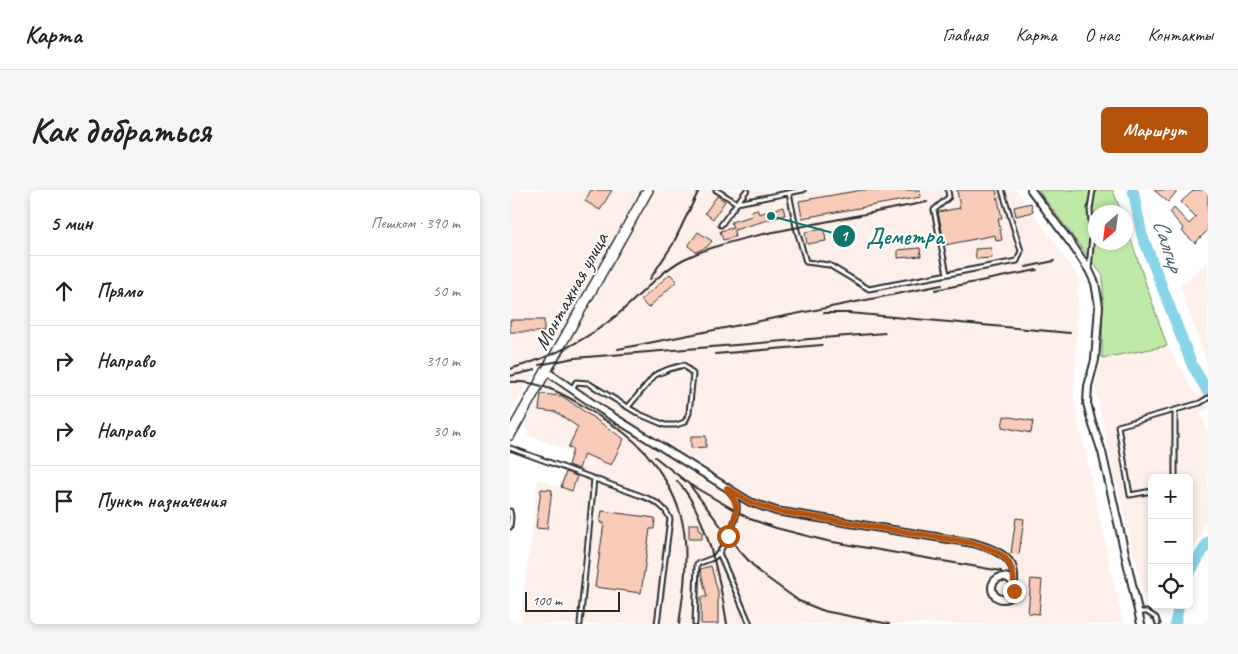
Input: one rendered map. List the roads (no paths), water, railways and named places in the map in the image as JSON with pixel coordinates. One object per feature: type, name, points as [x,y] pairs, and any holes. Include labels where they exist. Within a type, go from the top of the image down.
[{"type":"street","name":"Монтажная улица","points":[[510,435],[648,190]]},
{"type":"street","points":[[1031,190],[1073,246],[1095,283],[1099,306],[1094,360],[1088,386],[1088,403],[1091,419],[1102,452],[1141,624]]},
{"type":"street","points":[[546,371],[602,410],[750,502],[776,511],[973,543],[991,549],[1012,565],[1014,584]]},
{"type":"lane","points":[[721,225],[747,190]]},
{"type":"lane","points":[[718,191],[737,203],[803,190]]},
{"type":"lane","points":[[947,274],[934,210],[949,197],[948,190]]},
{"type":"lane","points":[[789,193],[806,262],[829,265],[869,289],[1018,260],[1021,250],[1002,190]]},
{"type":"lane","points":[[1089,270],[1092,236],[1090,209],[1093,190]]},
{"type":"lane","points":[[572,389],[576,382],[588,382],[628,407],[665,425],[676,425],[685,422],[689,412],[693,374],[684,365],[655,375],[628,407]]},
{"type":"lane","points":[[1148,492],[1130,495],[1118,426],[1200,403],[1208,398]]},
{"type":"lane","points":[[1175,410],[1175,474]]},
{"type":"lane","points":[[510,448],[647,498],[660,504],[667,511],[670,519],[657,624]]},
{"type":"lane","points":[[580,624],[594,479]]},
{"type":"lane","points":[[695,624],[698,564],[713,558],[719,553],[737,512],[736,501],[727,488]]},
{"type":"lane","points":[[510,511],[510,527]]},
{"type":"lane","points":[[719,553],[750,624]]},
{"type":"lane","points":[[1138,612],[1147,612],[1156,618],[1158,624]]},
{"type":"waterway","name":"Салгир","points":[[1133,190],[1142,235],[1192,365],[1208,392]]},
{"type":"waterway","name":"Салгир","points":[[1193,567],[1208,542]]},
{"type":"waterway","name":"Салгир","points":[[1175,624],[1178,609]]},
{"type":"railway","points":[[650,279],[673,244],[699,190]]},
{"type":"railway","points":[[510,369],[553,354],[593,333],[617,315],[666,271],[684,259],[698,253],[758,235],[927,202]]},
{"type":"railway","points":[[1026,267],[1054,261]]},
{"type":"railway","points":[[935,290],[1037,270]]},
{"type":"railway","points":[[618,349],[942,285]]},
{"type":"railway","points":[[824,313],[849,313],[1070,333]]},
{"type":"railway","points":[[539,365],[574,358],[885,333]]},
{"type":"railway","points":[[715,354],[822,345]]},
{"type":"railway","points":[[510,376],[535,370]]},
{"type":"railway","points":[[510,382],[532,383],[572,399],[623,432],[646,453],[656,466],[673,495],[683,526],[685,562],[679,624]]},
{"type":"railway","points":[[655,457],[689,484],[738,549],[759,572],[799,601],[824,611],[889,624]]},
{"type":"railway","points":[[677,481],[696,510],[711,548],[727,624]]},
{"type":"railway","points":[[689,484],[750,519],[776,528],[827,541],[1001,571]]},
{"type":"place","name":"Деметра","points":[[771,216]]}]
